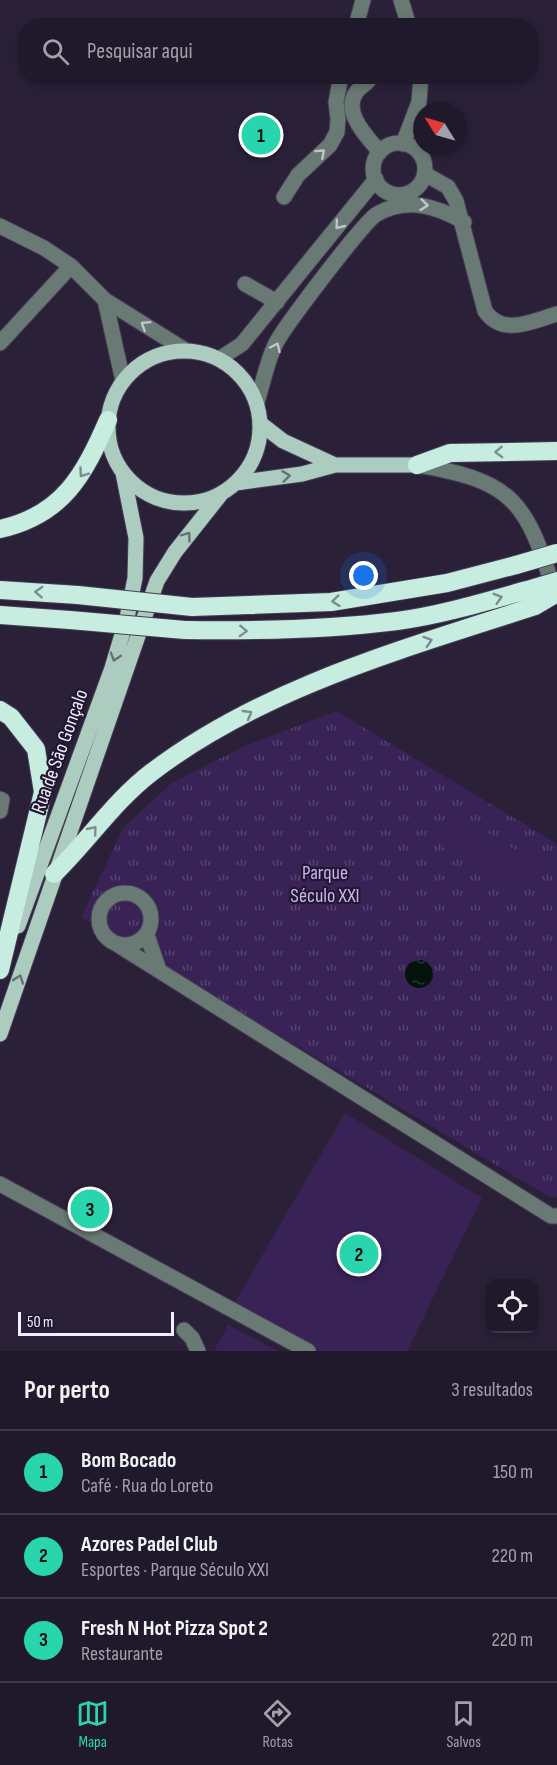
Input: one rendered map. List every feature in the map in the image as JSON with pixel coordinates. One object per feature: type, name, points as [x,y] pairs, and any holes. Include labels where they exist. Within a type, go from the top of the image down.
[{"type":"highway","points":[[0,529],[43,513],[65,495],[87,467],[108,420]]},
{"type":"highway","points":[[417,465],[450,453],[557,451]]},
{"type":"highway","points":[[0,590],[78,595],[192,607],[331,602],[447,583],[557,553]]},
{"type":"highway","points":[[54,874],[107,813],[152,772],[262,705],[324,677],[531,598],[557,581]]},
{"type":"highway","points":[[0,615],[185,630],[255,631],[398,621],[557,592]]},
{"type":"highway","points":[[0,710],[11,717],[36,749],[43,792],[0,972]]},
{"type":"main road","points":[[185,350],[208,354],[235,370],[248,384],[257,402],[261,424],[258,446],[250,466],[236,483],[220,494],[189,502],[158,498],[139,488],[123,473],[114,457],[109,439],[108,420],[113,400],[123,381],[150,358],[185,350]]},
{"type":"main road","points":[[261,424],[283,441],[335,465]]},
{"type":"main road","points":[[236,483],[302,474],[335,465],[417,465]]},
{"type":"main road","name":"Rua de São Gonçalo","points":[[0,972],[112,668],[127,618],[135,578],[136,538],[123,473]]},
{"type":"main road","name":"Rua de São Gonçalo","points":[[0,1034],[158,581],[175,552],[220,494]]},
{"type":"street","points":[[358,18],[363,0]]},
{"type":"street","points":[[401,0],[407,18]]},
{"type":"street","points":[[284,197],[298,175],[330,145],[337,132],[336,102],[339,84]]},
{"type":"street","points":[[364,84],[353,100],[353,111],[360,128],[380,152]]},
{"type":"street","points":[[403,144],[420,102],[421,84]]},
{"type":"street","points":[[394,144],[403,144],[418,151],[425,166],[425,174],[422,182],[410,192],[395,194],[388,192],[376,179],[374,165],[380,152],[394,144]]},
{"type":"street","points":[[425,174],[448,187],[464,222],[485,311],[497,324],[512,327],[557,314]]},
{"type":"street","points":[[219,359],[242,344],[376,179]]},
{"type":"street","points":[[257,402],[275,344],[376,214],[388,192]]},
{"type":"street","points":[[376,214],[407,206],[428,204],[464,222]]},
{"type":"street","points":[[0,226],[44,248],[71,266],[105,300],[185,350]]},
{"type":"street","points":[[0,343],[71,266]]},
{"type":"street","points":[[245,284],[277,302]]},
{"type":"street","points":[[105,300],[123,381]]},
{"type":"street","points":[[417,465],[451,470],[483,480],[508,496],[526,516],[536,534],[557,599]]},
{"type":"street","points":[[0,799],[2,800],[0,811]]},
{"type":"street","points":[[159,969],[147,935],[151,914],[146,903],[132,894],[117,894],[104,903],[98,920],[102,933],[110,942],[159,969],[551,1216],[557,1216]]},
{"type":"street","points":[[118,945],[136,943],[147,935]]},
{"type":"street","points":[[0,1184],[308,1351]]},
{"type":"street","points":[[184,1330],[192,1338],[198,1351]]},
{"type":"green space","name":"Parque Século XXI","points":[[336,711],[557,844],[557,1197],[548,1196],[81,917],[124,827],[172,783],[243,747]]},
{"type":"green space","points":[[461,816],[540,865],[521,896],[441,846]]},
{"type":"green space","points":[[345,1113],[482,1198],[407,1351],[309,1351],[231,1309]]},
{"type":"green space","points":[[228,1325],[278,1351],[214,1351]]},
{"type":"water","points":[[419,960],[429,964],[433,974],[429,984],[419,988],[409,984],[405,974],[409,964]]},
{"type":"place","name":"Bom Bocado","points":[[261,135]]},
{"type":"place","name":"Fresh N Hot Pizza Spot 2","points":[[90,1209]]},
{"type":"place","name":"Azores Padel Club","points":[[359,1254]]}]
